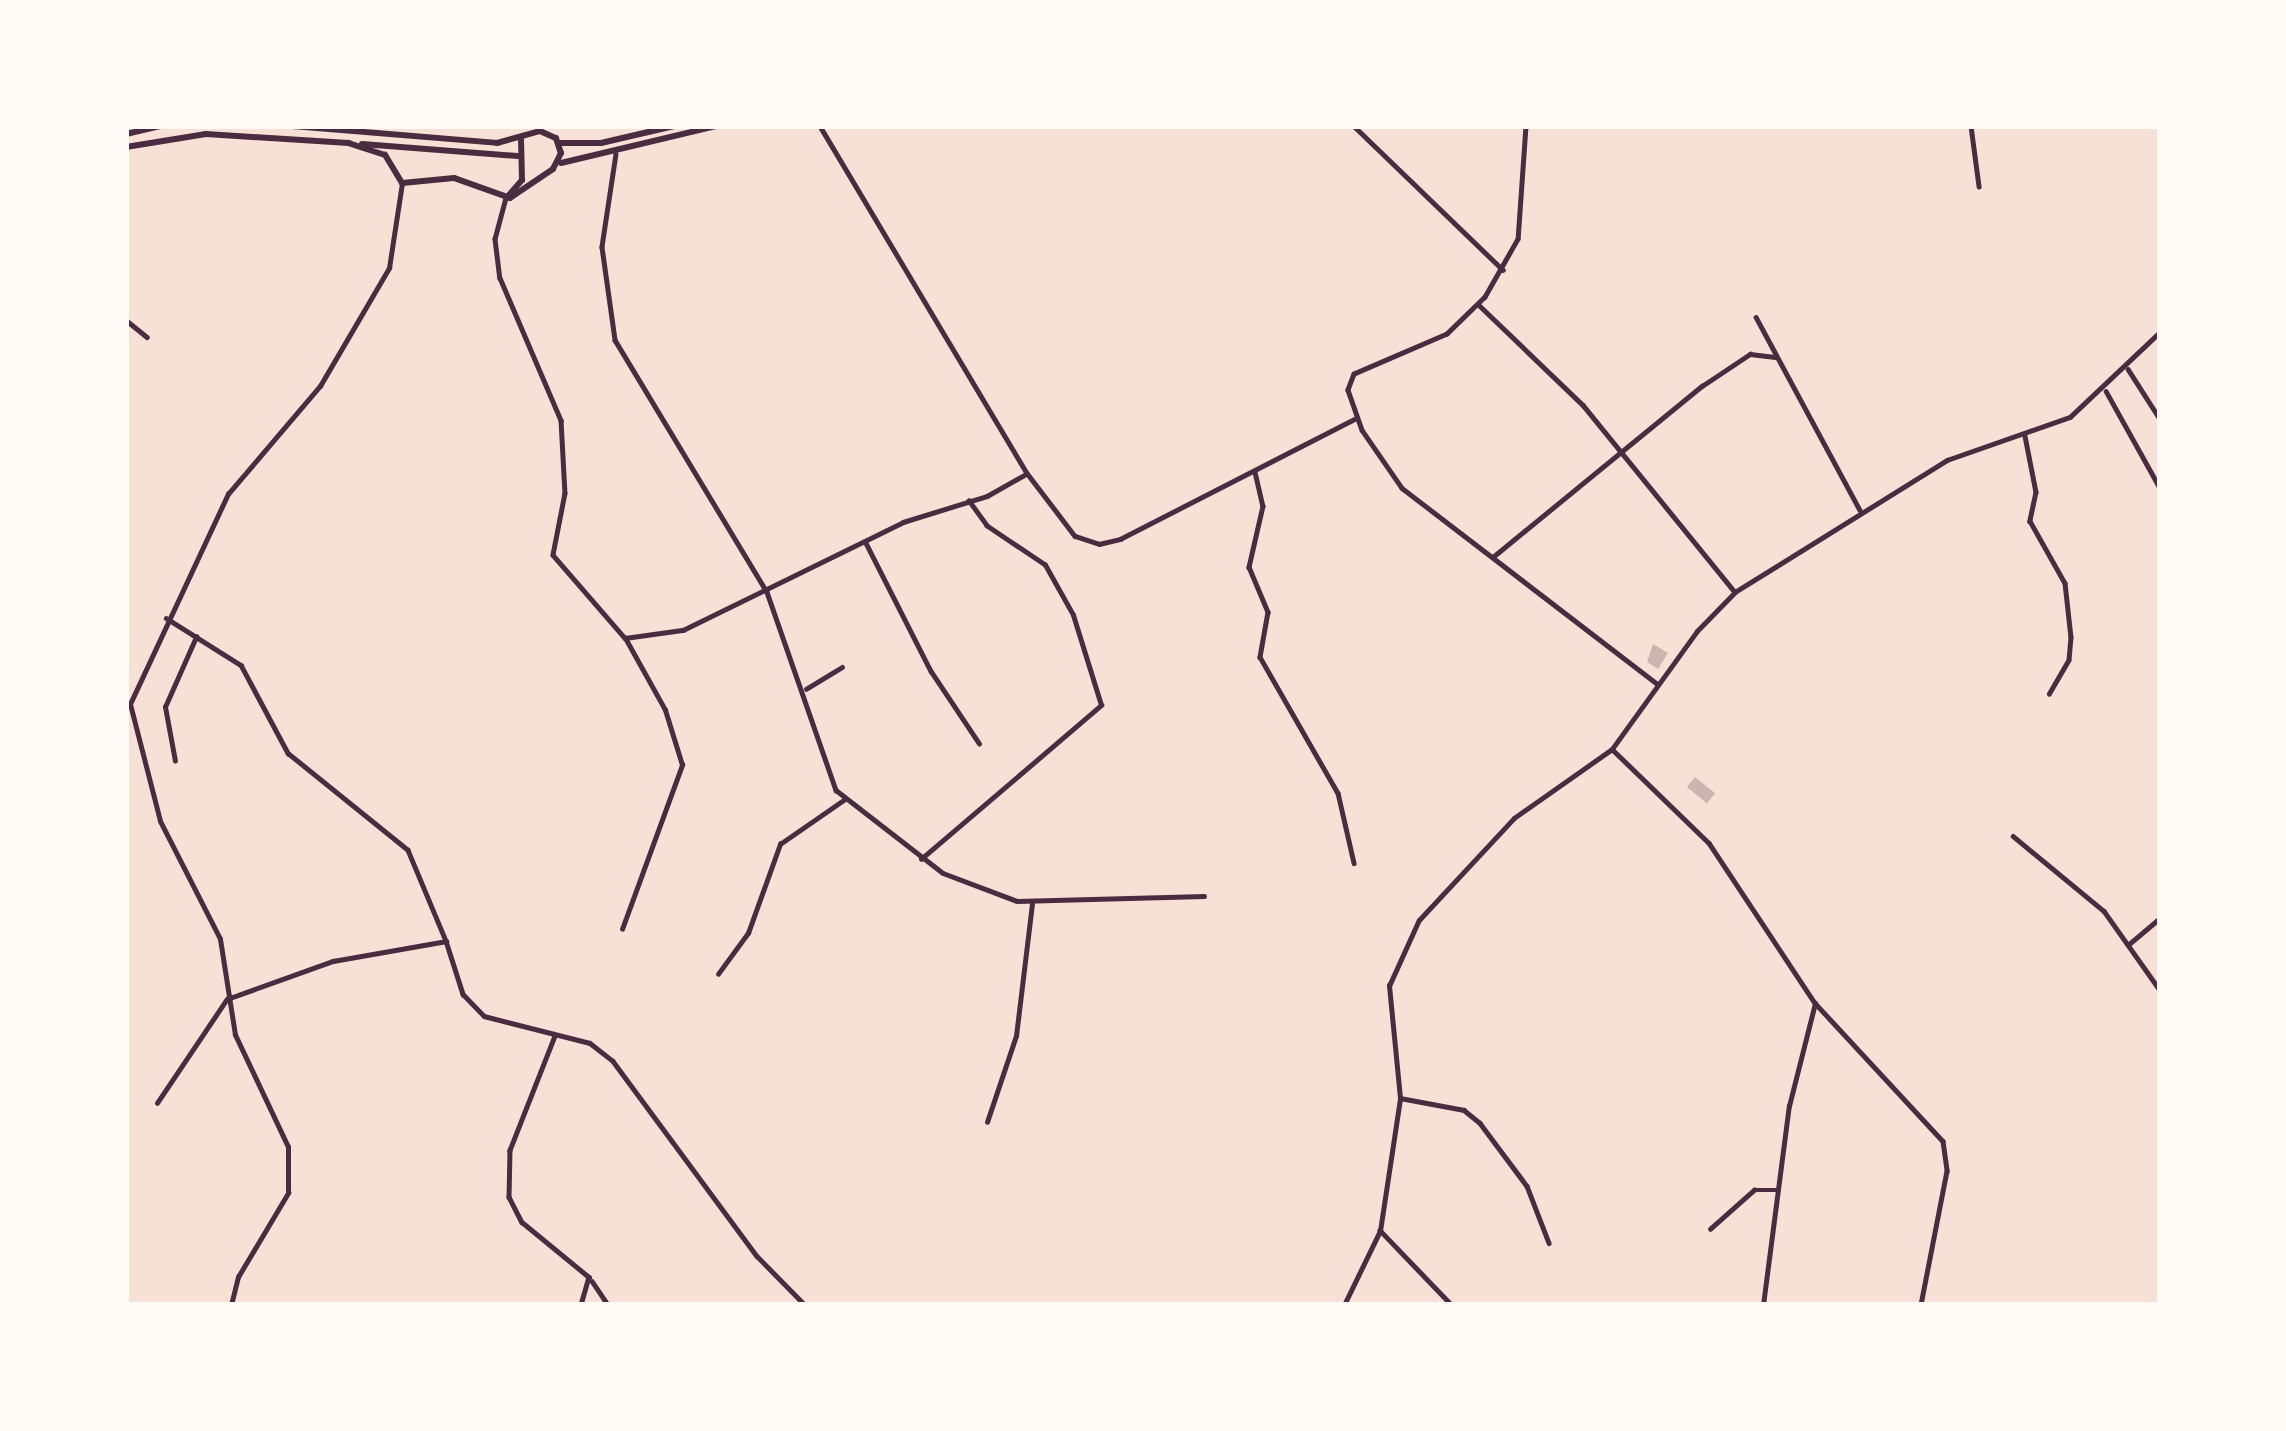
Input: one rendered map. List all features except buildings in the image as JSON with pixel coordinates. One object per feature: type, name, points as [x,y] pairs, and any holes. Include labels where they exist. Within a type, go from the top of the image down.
[{"type":"highway","points":[[126,134],[160,126]]},
{"type":"highway","points":[[292,126],[521,140],[540,131],[559,143],[674,126]]},
{"type":"highway","points":[[506,198],[536,173],[557,164],[616,154],[716,126]]},
{"type":"highway","points":[[126,147],[206,134],[348,143],[520,160],[536,173]]},
{"type":"highway","points":[[506,198],[521,184],[521,140]]},
{"type":"highway","points":[[348,143],[385,154],[402,183],[462,180],[506,198]]},
{"type":"highway","points":[[557,164],[559,143]]},
{"type":"street","points":[[820,126],[1066,529],[1099,544],[1255,472],[1356,418]]},
{"type":"street","points":[[1354,126],[1503,270]]},
{"type":"street","points":[[1526,126],[1518,239],[1503,270],[1479,305],[1447,334],[1354,374],[1348,390],[1356,418],[1402,488],[1657,684]]},
{"type":"street","points":[[1971,126],[1978,186]]},
{"type":"street","points":[[616,154],[602,247],[615,340],[767,592],[806,689],[824,758],[845,799],[921,859],[963,884],[1032,904],[1156,892],[1204,896]]},
{"type":"street","points":[[231,1305],[291,1177],[285,1133],[235,1035],[220,939],[160,821],[130,704],[166,617],[228,494],[320,386],[388,268],[402,183]]},
{"type":"street","points":[[506,198],[496,266],[561,420],[565,493],[553,555],[625,638],[665,710],[682,765],[622,928]]},
{"type":"street","points":[[1479,305],[1583,405],[1735,592]]},
{"type":"street","points":[[1756,317],[1861,510]]},
{"type":"street","points":[[126,320],[147,337]]},
{"type":"street","points":[[1344,1305],[1381,1231],[1400,1098],[1389,986],[1415,926],[1514,818],[1612,749],[1657,684],[1735,592],[1947,460],[2025,436],[2106,391],[2160,332]]},
{"type":"street","points":[[1493,557],[1750,354],[1775,357]]},
{"type":"street","points":[[2128,369],[2160,419]]},
{"type":"street","points":[[2106,391],[2160,488]]},
{"type":"street","points":[[2025,436],[2036,492],[2030,520],[2065,583],[2072,646],[2049,694]]},
{"type":"street","points":[[1255,472],[1264,506],[1248,546],[1250,568],[1268,612],[1260,657],[1338,793],[1354,862]]},
{"type":"street","points":[[625,638],[664,638],[865,542],[970,502],[1028,473]]},
{"type":"street","points":[[921,859],[1101,706],[1073,616],[1046,565],[987,526],[970,502]]},
{"type":"street","points":[[865,542],[931,671],[979,743]]},
{"type":"street","points":[[166,617],[253,679],[288,753],[408,850],[446,941],[456,979],[475,1009],[590,1043],[613,1060],[757,1256],[805,1305]]},
{"type":"street","points":[[176,761],[165,707],[196,637]]},
{"type":"street","points":[[806,689],[842,667]]},
{"type":"street","points":[[1612,749],[1709,843],[1816,1003],[1946,1147],[1921,1305]]},
{"type":"street","points":[[718,974],[748,933],[780,844],[845,799]]},
{"type":"street","points":[[2013,836],[2088,895],[2160,990]]},
{"type":"street","points":[[987,1122],[1016,1036],[1032,904]]},
{"type":"street","points":[[2128,945],[2160,918]]},
{"type":"street","points":[[157,1103],[227,999],[334,961],[446,941]]},
{"type":"street","points":[[1763,1305],[1789,1106],[1816,1003]]},
{"type":"street","points":[[555,1036],[510,1150],[509,1197],[522,1222],[589,1276],[608,1305]]},
{"type":"street","points":[[1400,1098],[1451,1107],[1480,1123],[1528,1186],[1549,1244]]},
{"type":"street","points":[[1709,1229],[1754,1190],[1779,1190]]},
{"type":"street","points":[[1381,1231],[1451,1305]]},
{"type":"street","points":[[581,1305],[589,1276]]}]
